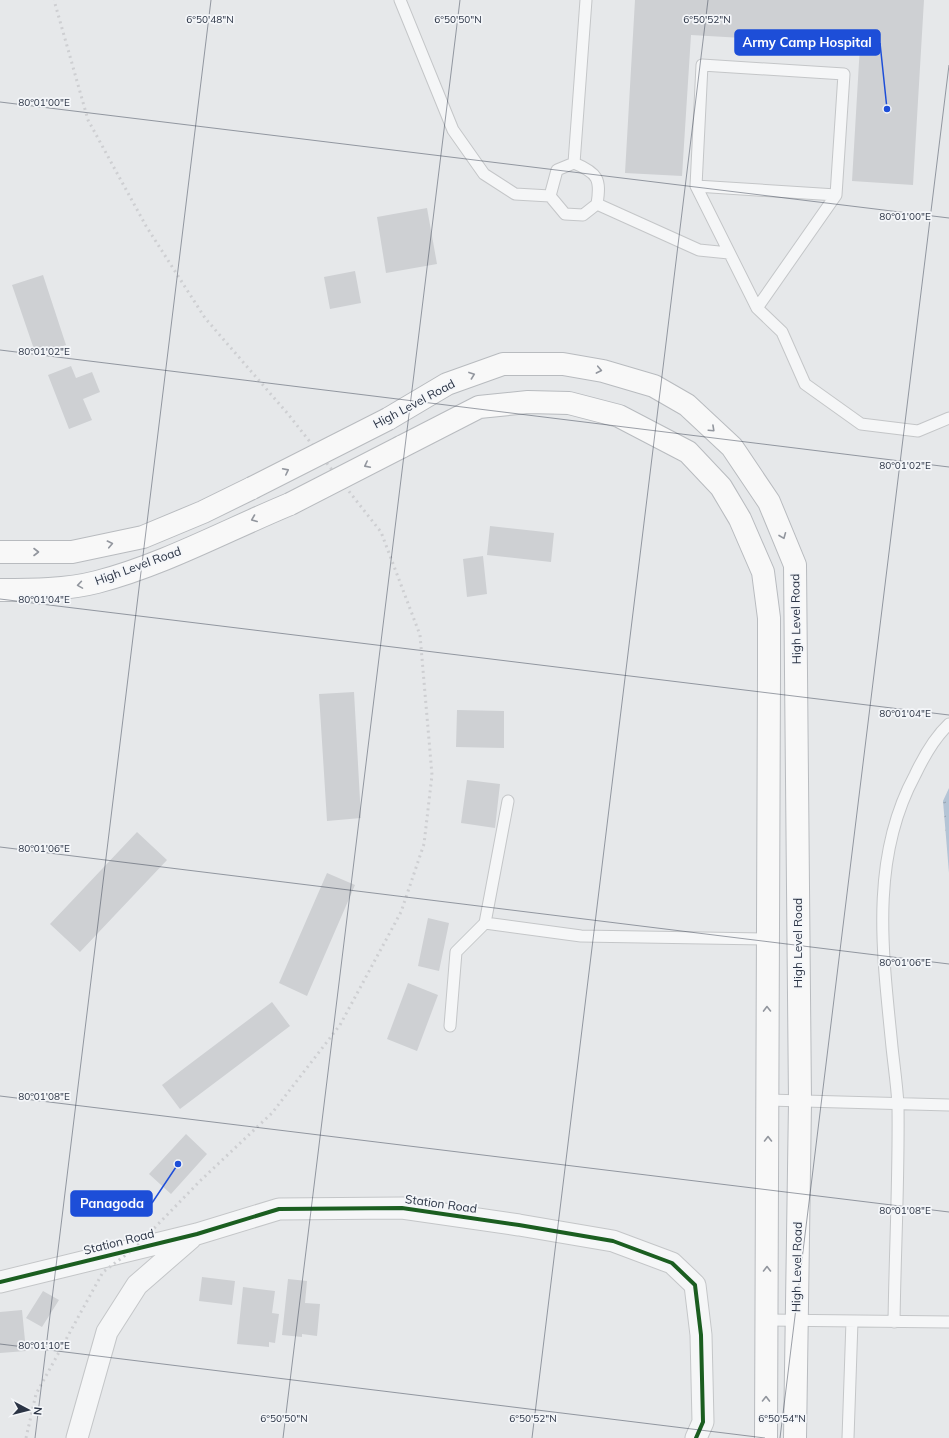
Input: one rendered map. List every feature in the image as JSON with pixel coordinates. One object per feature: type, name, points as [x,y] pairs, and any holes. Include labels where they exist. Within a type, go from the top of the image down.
[{"type":"highway","name":"High Level Road","points":[[0,552],[72,552],[143,537],[203,512],[252,488],[388,419],[447,384],[503,364],[562,364],[603,371],[654,386],[687,405],[732,448],[769,502],[795,565],[800,1102],[795,1438]]},
{"type":"highway","name":"High Level Road","points":[[0,590],[52,589],[97,582],[143,567],[290,504],[478,407],[528,402],[569,403],[619,416],[688,452],[721,487],[740,519],[763,572],[769,618],[766,1438]]},
{"type":"street","name":"Station Road","points":[[0,1282],[197,1234],[279,1209],[402,1208],[519,1225],[613,1241],[672,1263],[695,1285],[701,1335],[703,1422],[696,1438]]},
{"type":"street","points":[[77,1438],[107,1332],[137,1285],[181,1245],[197,1234]]},
{"type":"lane","points":[[400,0],[453,130],[484,174],[516,194],[550,196],[565,214],[583,215],[597,204],[600,186],[591,170],[574,163],[557,170],[550,196]]},
{"type":"lane","points":[[574,163],[586,0]]},
{"type":"lane","points":[[757,308],[836,194],[844,74],[702,65],[696,186],[757,308],[782,332],[805,384],[861,424],[918,431],[949,418]]},
{"type":"lane","points":[[696,186],[836,194]]},
{"type":"lane","points":[[597,204],[699,250],[729,253]]},
{"type":"lane","points":[[894,1322],[898,1104],[882,933],[883,896],[888,855],[896,819],[908,787],[924,756],[941,732],[949,724]]},
{"type":"lane","points":[[450,1026],[456,952],[484,923],[508,801]]},
{"type":"lane","points":[[484,923],[581,936],[767,939]]},
{"type":"lane","points":[[768,1100],[949,1105]]},
{"type":"lane","points":[[767,1320],[949,1322]]},
{"type":"lane","points":[[848,1438],[852,1320]]},
{"type":"water","points":[[949,788],[949,873],[943,801]]},
{"type":"building","points":[[635,0],[924,0],[913,185],[852,181],[860,45],[691,35],[682,176],[625,173]]},
{"type":"building","points":[[427,208],[437,264],[386,273],[377,217]]},
{"type":"building","points":[[355,271],[361,303],[330,309],[324,277]]},
{"type":"building","points":[[43,275],[66,345],[36,355],[12,285]]},
{"type":"building","points":[[71,366],[76,378],[92,372],[100,392],[83,399],[92,420],[69,429],[48,375]]},
{"type":"building","points":[[490,526],[554,533],[551,562],[487,555]]},
{"type":"building","points":[[483,556],[487,594],[467,597],[463,559]]},
{"type":"building","points":[[354,692],[361,818],[327,821],[319,694]]},
{"type":"building","points":[[457,710],[504,711],[504,748],[456,747]]},
{"type":"building","points":[[467,780],[500,784],[495,828],[461,823]]},
{"type":"building","points":[[137,832],[167,860],[80,952],[50,924]]},
{"type":"building","points":[[327,873],[355,885],[307,996],[279,983]]},
{"type":"building","points":[[428,918],[449,923],[439,971],[418,966]]},
{"type":"building","points":[[408,983],[438,995],[417,1051],[387,1039]]},
{"type":"building","points":[[272,1002],[290,1026],[180,1109],[162,1085]]},
{"type":"building","points":[[186,1134],[207,1154],[171,1194],[149,1174]]},
{"type":"building","points":[[202,1277],[235,1281],[232,1305],[199,1301]]},
{"type":"building","points":[[288,1279],[307,1281],[305,1303],[320,1304],[317,1336],[302,1334],[302,1337],[282,1335]]},
{"type":"building","points":[[243,1287],[275,1291],[272,1313],[279,1314],[275,1343],[269,1342],[269,1347],[237,1344]]},
{"type":"building","points":[[43,1291],[59,1300],[42,1327],[26,1318]]},
{"type":"building","points":[[22,1310],[26,1351],[0,1353],[0,1312]]},
{"type":"railway","points":[[26,1438],[36,1394],[103,1272],[135,1248],[200,1181],[272,1113],[340,1025],[401,912],[424,844],[432,775],[420,635],[381,532],[288,414],[205,318],[146,226],[88,120],[54,0]]},
{"type":"cycle path","points":[[0,1282],[197,1234],[279,1209],[402,1208],[519,1225],[613,1241],[672,1263],[695,1285],[701,1335],[703,1422],[696,1438]]},
{"type":"place","name":"Army Camp Hospital","points":[[887,109]]},
{"type":"place","name":"Panagoda","points":[[178,1164]]}]
